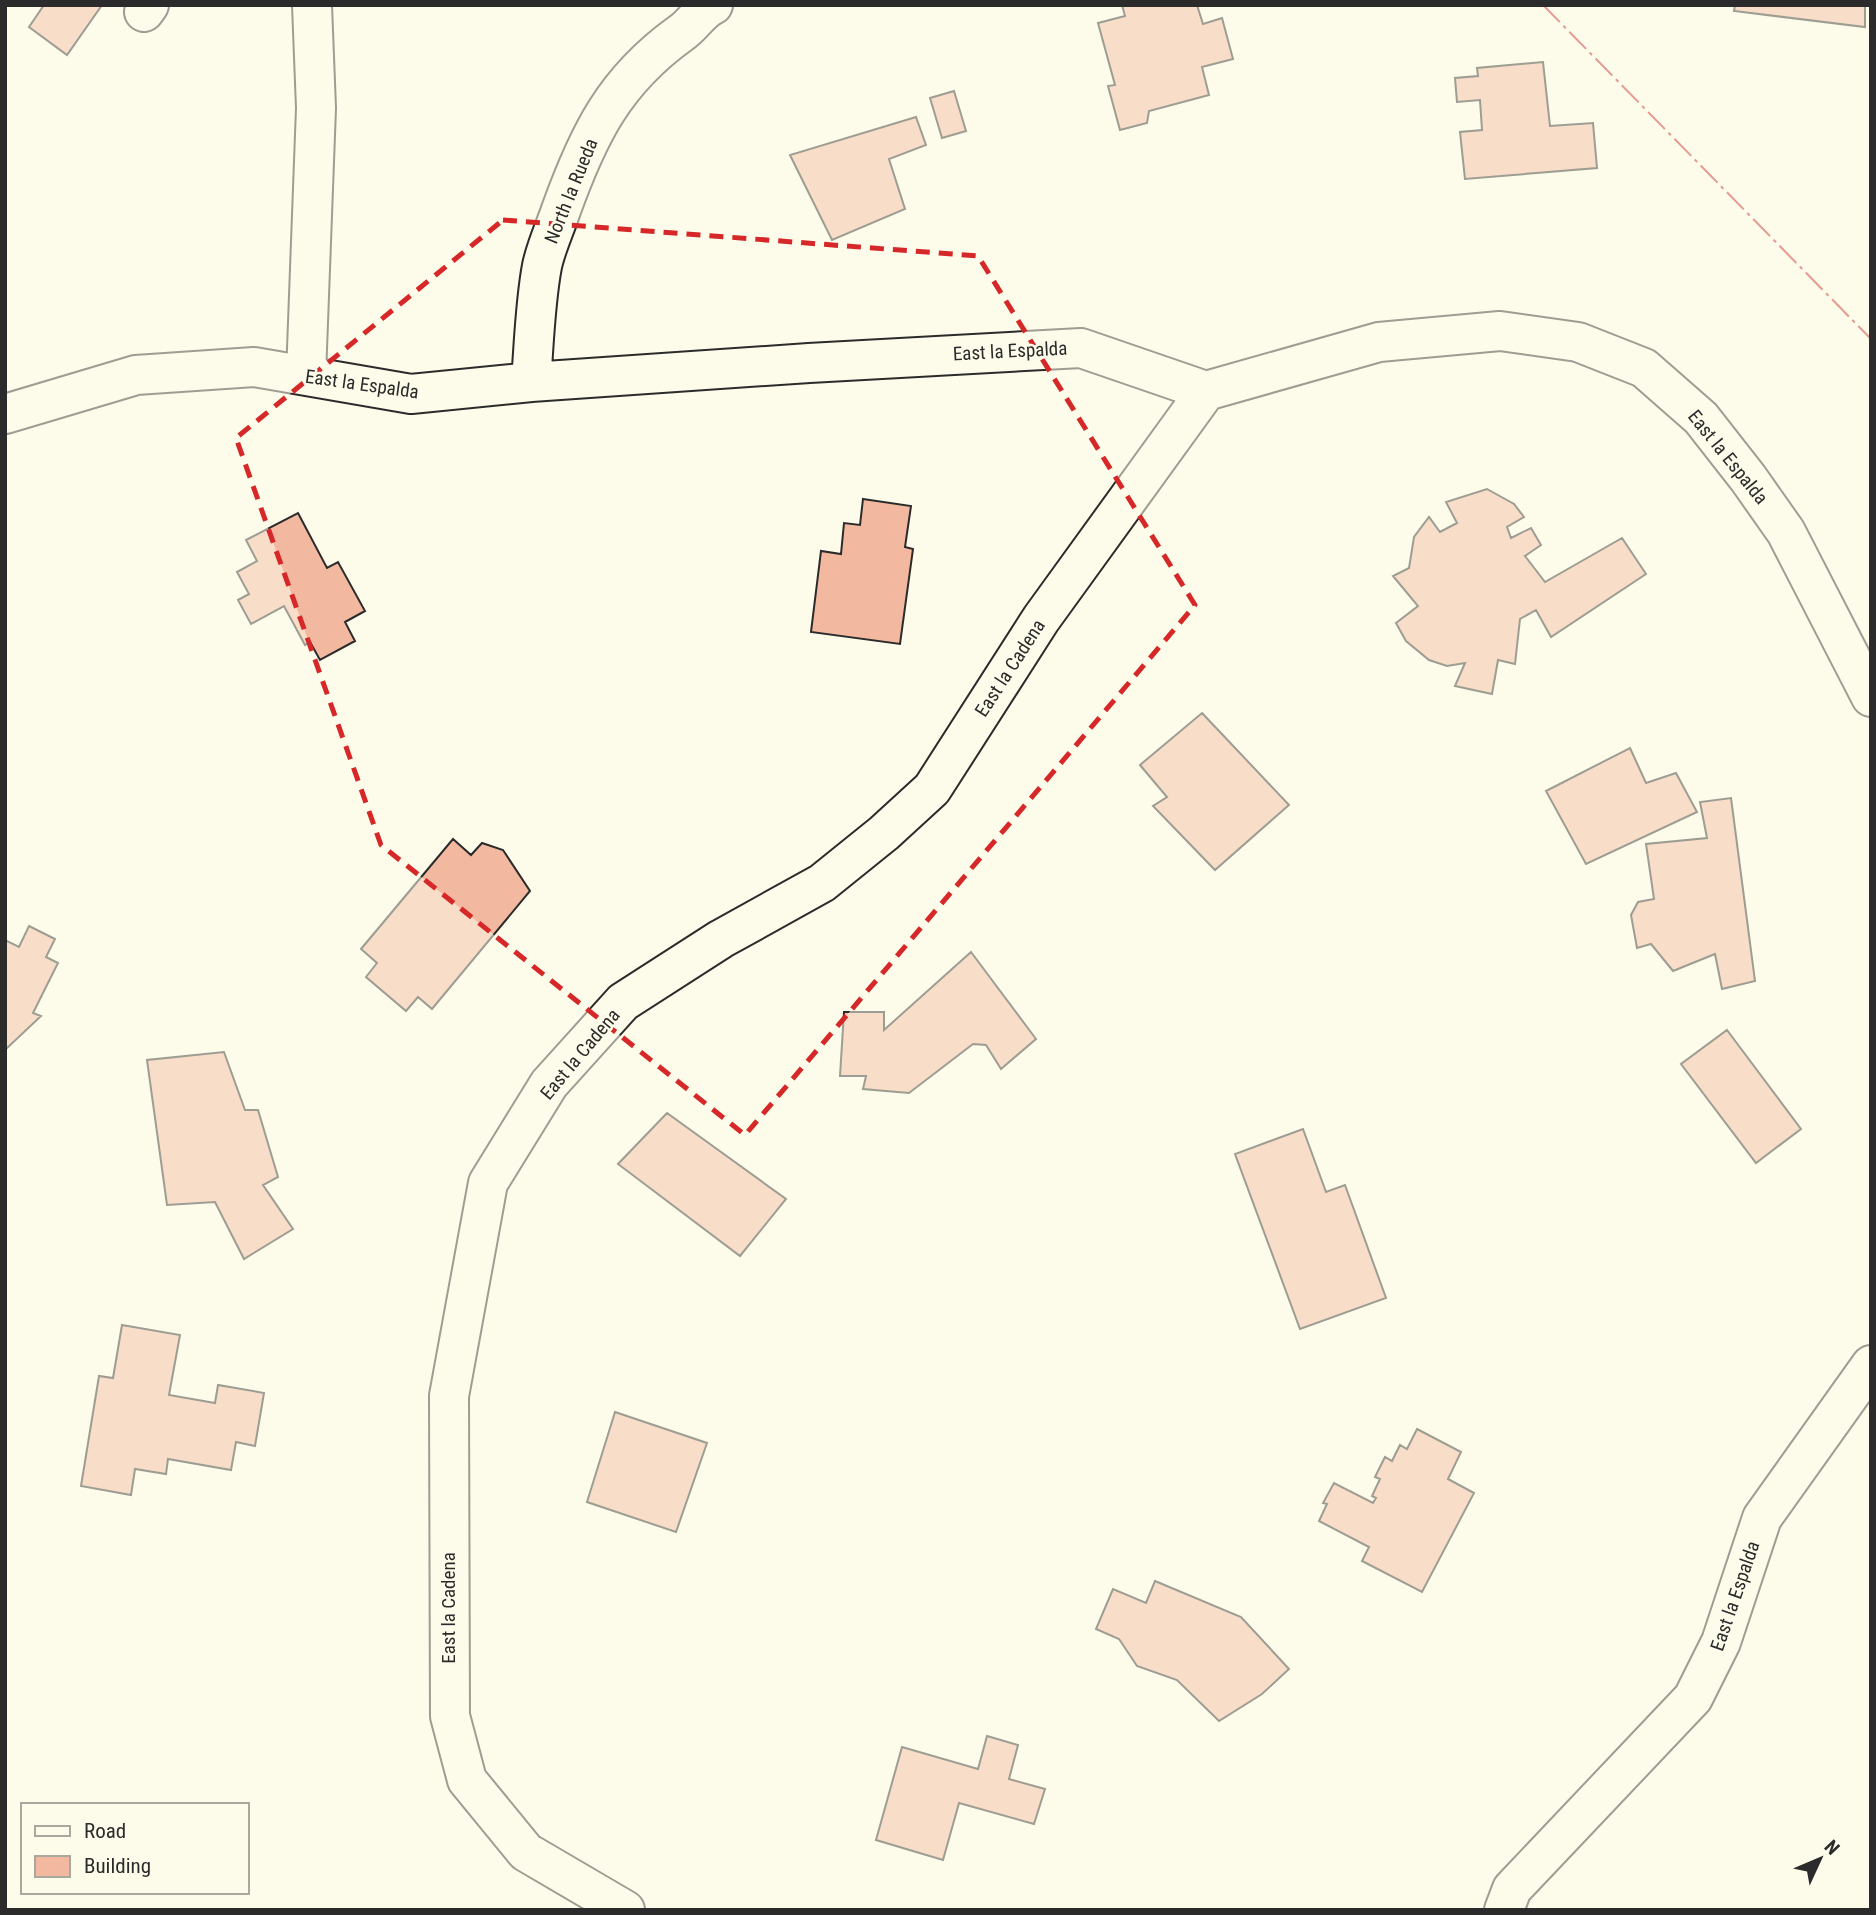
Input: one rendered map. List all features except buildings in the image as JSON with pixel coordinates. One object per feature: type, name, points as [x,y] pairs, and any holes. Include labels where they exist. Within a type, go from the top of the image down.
[{"type":"street","points":[[306,376],[316,108],[312,5]]},
{"type":"street","name":"North la Rueda","points":[[531,382],[542,265],[578,163],[603,114],[628,80],[654,54],[685,31],[713,5]]},
{"type":"street","name":"East la Espalda","points":[[5,414],[136,375],[254,367],[411,394],[531,382],[1081,348],[1206,391],[1379,342],[1500,331],[1578,342],[1644,369],[1701,418],[1786,532],[1871,697]]},
{"type":"street","name":"East la Cadena","points":[[625,1910],[526,1852],[467,1780],[450,1716],[449,1396],[488,1183],[549,1084],[623,1002],[721,939],[822,883],[884,833],[932,789],[1041,619],[1206,391]]},
{"type":"street","name":"East la Espalda","points":[[1504,1910],[1512,1889],[1693,1698],[1721,1642],[1762,1518],[1871,1366]]},
{"type":"highlighted area","points":[[503,220],[978,256],[1195,605],[745,1135],[381,845],[236,438]]},
{"type":"power","points":[[1543,5],[1871,339]]}]
